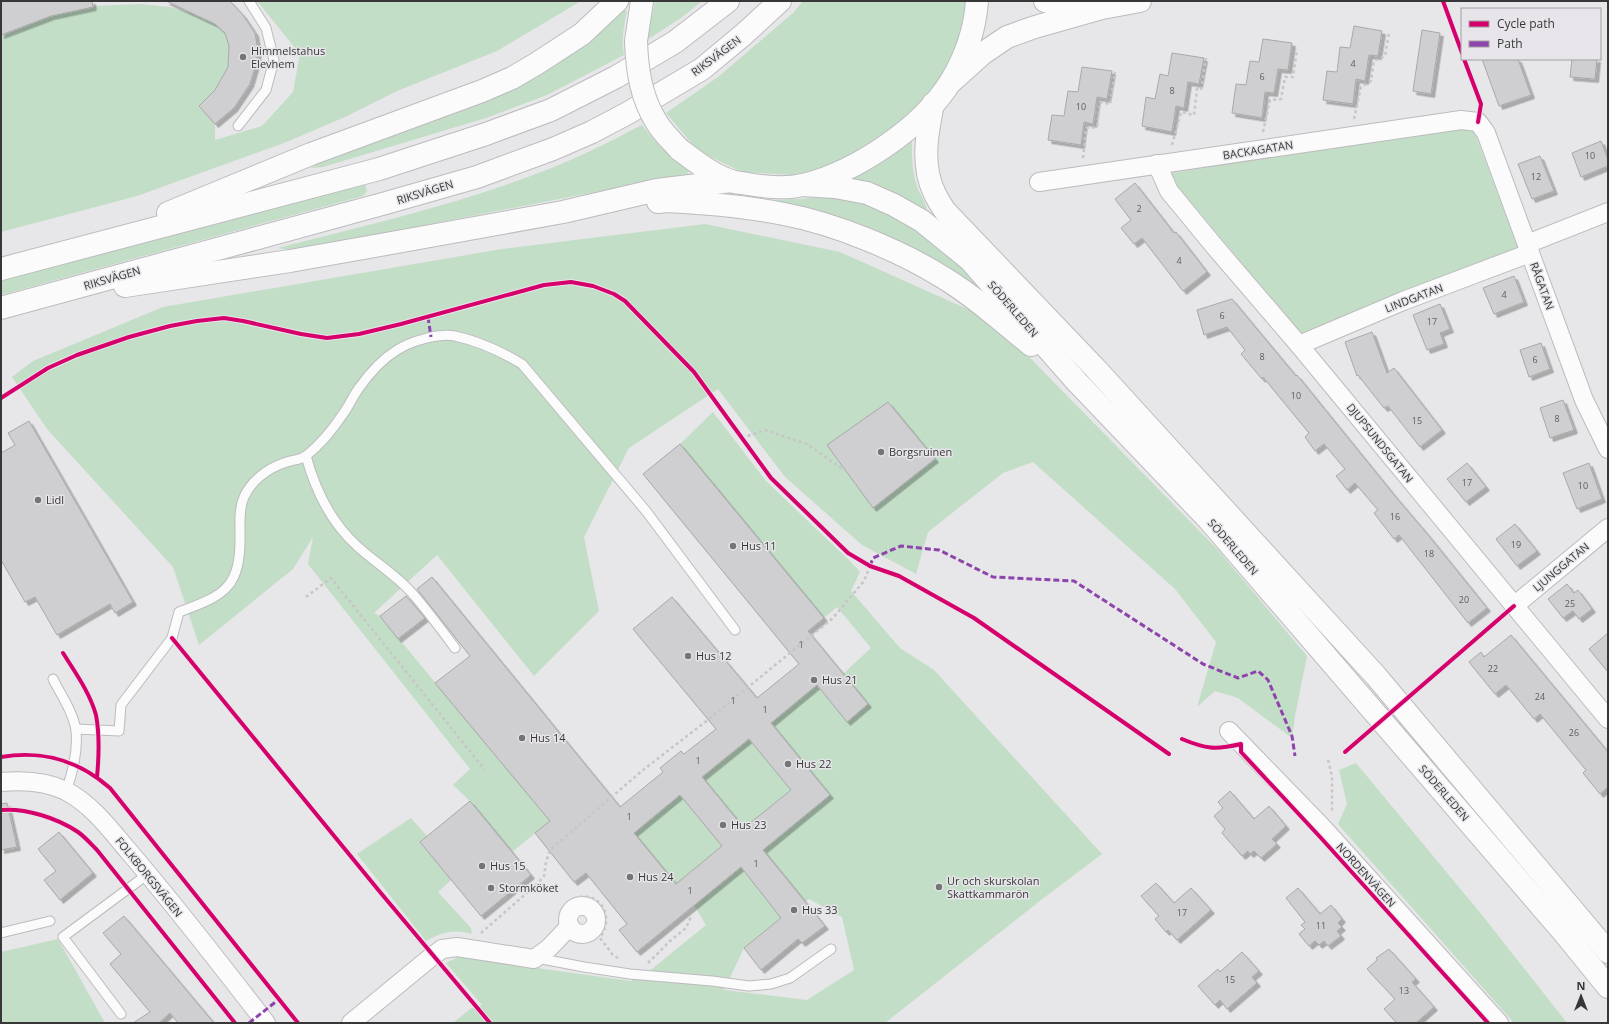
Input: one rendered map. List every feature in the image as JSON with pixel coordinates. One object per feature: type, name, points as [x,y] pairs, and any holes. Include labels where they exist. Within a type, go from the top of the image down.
[{"type":"main road","points":[[84,247],[311,154],[482,91],[512,78],[582,34],[617,1]]},
{"type":"main road","points":[[642,1],[636,40],[636,64],[640,84],[647,105],[658,124],[679,149],[703,167],[731,181],[758,186],[780,187],[802,185],[831,175],[857,164],[879,150],[908,130],[933,104],[951,82],[982,54],[1007,37],[1035,27],[1102,8],[1140,1]]},
{"type":"main road","points":[[1,269],[379,169],[486,134],[551,110],[616,77],[675,42],[728,1]]},
{"type":"main road","name":"RIKSVÄGEN","points":[[31,300],[386,203],[477,176],[554,149],[592,132],[628,113],[702,69],[743,35],[780,1]]},
{"type":"main road","points":[[951,82],[970,40],[977,1]]},
{"type":"main road","points":[[1045,1],[1064,6],[1102,8]]},
{"type":"main road","name":"SÖDERLEDEN","points":[[933,104],[928,130],[926,153],[927,172],[934,192],[945,211],[1095,368],[1376,676],[1608,952]]},
{"type":"main road","points":[[1,308],[31,300],[290,262],[563,212],[658,190],[731,181]]},
{"type":"main road","name":"SÖDERLEDEN","points":[[802,185],[835,187],[867,193],[894,205],[922,221],[970,260],[1077,382],[1209,520],[1560,928],[1608,987]]},
{"type":"main road","points":[[563,212],[666,201],[718,204],[755,209],[784,214],[826,225],[870,241],[908,258],[945,278],[984,306],[1077,382]]},
{"type":"street","name":"BACKAGATAN","points":[[1039,182],[1351,135],[1461,120],[1478,122]]},
{"type":"street","name":"RÅGATAN","points":[[1478,122],[1486,133],[1584,400],[1608,449]]},
{"type":"street","name":"DJUPSUNDSGATAN","points":[[1162,164],[1169,191],[1215,247],[1300,345],[1608,719]]},
{"type":"street","name":"LINDGATAN","points":[[1300,345],[1528,249],[1608,212]]},
{"type":"street","name":"LJUNGGATAN","points":[[1514,606],[1608,528]]},
{"type":"street","name":"NORDENVÄGEN","points":[[1229,731],[1323,828],[1499,1023]]},
{"type":"street","name":"FOLKBORGSVÄGEN","points":[[1,782],[18,781],[39,783],[66,791],[96,813],[148,874],[266,1023]]},
{"type":"street","points":[[351,1023],[442,950],[457,947],[534,959],[549,948],[570,926]]},
{"type":"lane","points":[[238,126],[266,90],[274,60],[266,28],[249,1]]},
{"type":"lane","points":[[76,729],[119,731],[121,706],[172,638],[179,612],[219,595],[230,583],[238,568],[240,516],[244,497],[253,484],[267,471],[284,463],[306,456],[327,436],[371,372],[397,350],[417,341],[436,336],[454,336],[504,353],[522,364],[646,511],[735,630]]},
{"type":"lane","points":[[306,456],[311,475],[322,500],[337,524],[356,545],[412,592],[455,648]]},
{"type":"lane","points":[[53,679],[76,729],[74,764],[66,791]]},
{"type":"lane","points":[[121,1014],[63,937],[148,874]]},
{"type":"lane","points":[[1,933],[50,921]]},
{"type":"lane","points":[[536,958],[584,968],[748,986],[771,984],[790,978],[831,950]]},
{"type":"path","points":[[1351,135],[1361,87],[1371,81],[1374,61],[1385,56],[1388,34]]},
{"type":"path","points":[[1258,150],[1270,100],[1281,99],[1284,76],[1292,77],[1297,48]]},
{"type":"path","points":[[1162,164],[1180,112],[1194,115],[1197,89],[1201,90],[1206,58]]},
{"type":"path","points":[[1081,176],[1086,128],[1097,127],[1100,102],[1110,104],[1115,72]]},
{"type":"path","points":[[742,438],[765,430],[807,444],[844,470]]},
{"type":"path","points":[[481,934],[544,876],[550,850],[643,770],[704,724],[833,618],[864,581],[870,566]]},
{"type":"path","points":[[306,597],[331,578],[485,770]]},
{"type":"path","points":[[172,638],[433,956],[490,1023]]},
{"type":"path","points":[[1323,828],[1332,813],[1332,776],[1328,760]]},
{"type":"green space","points":[[257,1],[581,1],[497,51],[397,91],[345,117],[284,143],[137,196],[1,232],[1,36],[51,16],[95,6],[140,4],[170,7],[191,13],[215,24],[225,33],[229,46],[228,67],[215,90],[199,106],[215,124],[215,140],[262,126],[293,92],[300,54]]},
{"type":"green space","points":[[655,1],[702,1],[681,18],[647,40]]},
{"type":"green space","points":[[803,1],[967,1],[959,43],[940,82],[902,126],[866,150],[825,168],[791,175],[742,172],[698,151],[666,113],[718,77],[793,13]]},
{"type":"green space","points":[[621,9],[627,11],[623,38],[624,55],[547,95],[486,118],[323,167],[311,168],[328,156],[413,124]]},
{"type":"green space","points":[[1471,123],[1518,248],[1302,335],[1167,174]]},
{"type":"green space","points":[[642,125],[663,149],[689,170],[688,174],[292,251],[278,248],[411,214],[509,184],[567,162]]},
{"type":"green space","points":[[912,135],[912,160],[915,180],[918,190],[924,200],[927,215],[846,179]]},
{"type":"green space","points":[[359,184],[365,185],[367,191],[363,196],[1,295],[1,280]]},
{"type":"green space","points":[[829,196],[865,203],[897,217],[934,240],[980,284],[983,293],[773,204],[770,200]]},
{"type":"green space","points":[[705,224],[840,252],[994,321],[1218,550],[1307,656],[1292,738],[1238,698],[1215,691],[1197,707],[1216,642],[1175,589],[1033,462],[1003,473],[928,532],[916,574],[862,545],[785,477],[718,389],[629,448],[584,537],[599,611],[534,676],[437,555],[374,613],[380,616],[550,821],[512,852],[470,801],[453,785],[470,769],[308,564],[313,537],[293,569],[199,645],[173,567],[47,429],[12,377],[33,361],[163,307],[502,249]]},
{"type":"green space","points":[[713,412],[766,481],[860,572],[851,591],[900,648],[934,670],[1102,854],[885,1023],[453,1023],[470,1009],[482,1005],[446,963],[458,957],[631,981],[652,969],[706,925],[694,905],[749,861],[781,918],[744,948],[724,990],[807,1000],[854,970],[842,917],[809,899],[806,902],[772,861],[754,856],[830,795],[764,714],[780,716],[817,685],[847,722],[868,704],[843,674],[871,648],[837,607],[824,618],[680,444]]},
{"type":"green space","points":[[749,739],[791,790],[745,829],[702,776]]},
{"type":"green space","points":[[1356,763],[1482,915],[1567,1023],[1514,1023],[1338,824],[1347,804],[1339,770]]},
{"type":"green space","points":[[680,795],[722,846],[676,885],[634,833]]},
{"type":"green space","points":[[411,818],[427,836],[420,842],[451,880],[438,892],[471,928],[472,934],[448,932],[426,941],[357,854]]},
{"type":"green space","points":[[58,939],[105,1023],[1,1023],[1,952]]},
{"type":"building","points":[[1,1],[92,1],[93,7],[51,16],[1,35]]},
{"type":"building","name":"Himmelstahus Elevhem","points":[[166,1],[230,1],[243,15],[255,33],[258,51],[250,84],[234,108],[215,124],[199,106],[215,90],[228,67],[229,46],[225,33],[215,24]]},
{"type":"building","points":[[1354,26],[1382,31],[1378,56],[1369,55],[1365,81],[1356,79],[1353,104],[1323,100],[1327,71],[1337,72],[1340,47],[1350,48]]},
{"type":"building","points":[[1422,30],[1440,33],[1431,94],[1413,91]]},
{"type":"building","points":[[1263,39],[1292,43],[1288,70],[1278,69],[1274,93],[1265,92],[1262,118],[1232,113],[1236,84],[1246,85],[1250,61],[1259,62]]},
{"type":"building","points":[[1172,53],[1204,58],[1199,84],[1188,82],[1184,108],[1176,106],[1172,132],[1142,126],[1146,97],[1155,99],[1160,74],[1168,76]]},
{"type":"building","points":[[1482,60],[1518,60],[1531,95],[1499,106]]},
{"type":"building","points":[[1572,60],[1597,60],[1595,79],[1570,77]]},
{"type":"building","points":[[1082,67],[1112,71],[1107,99],[1097,97],[1093,124],[1084,122],[1081,145],[1048,140],[1052,115],[1064,116],[1068,91],[1078,92]]},
{"type":"building","points":[[1601,141],[1608,160],[1608,166],[1581,177],[1572,153]]},
{"type":"building","points":[[1540,156],[1554,191],[1532,199],[1518,164]]},
{"type":"building","points":[[1135,183],[1207,272],[1183,291],[1142,238],[1134,244],[1121,228],[1131,220],[1115,199]]},
{"type":"building","points":[[1514,276],[1524,302],[1494,314],[1483,288]]},
{"type":"building","points":[[1232,299],[1296,376],[1297,375],[1487,608],[1468,623],[1399,535],[1394,539],[1374,513],[1378,510],[1355,483],[1347,490],[1336,476],[1345,469],[1324,444],[1315,451],[1305,437],[1309,433],[1263,377],[1262,379],[1241,354],[1245,350],[1227,327],[1204,335],[1197,310]]},
{"type":"building","points":[[1440,304],[1450,329],[1440,333],[1444,344],[1427,350],[1413,315]]},
{"type":"building","points":[[1372,332],[1387,373],[1394,368],[1442,430],[1420,447],[1388,406],[1384,408],[1358,375],[1357,376],[1345,342]]},
{"type":"building","points":[[1541,343],[1550,369],[1529,377],[1520,350]]},
{"type":"building","points":[[1563,400],[1574,430],[1550,438],[1540,408]]},
{"type":"building","name":"Borgsruinen","points":[[888,402],[935,459],[873,508],[827,445]]},
{"type":"building","name":"Lidl","points":[[29,421],[133,602],[115,613],[110,604],[57,635],[35,597],[25,602],[1,560],[1,453],[15,445],[8,433]]},
{"type":"building","points":[[680,444],[824,618],[808,631],[868,704],[847,722],[817,685],[771,723],[830,795],[763,850],[825,926],[802,943],[798,939],[761,970],[744,948],[781,918],[741,867],[637,952],[619,930],[627,924],[586,873],[574,882],[535,833],[550,821],[435,683],[470,656],[417,589],[432,577],[620,807],[663,772],[660,768],[681,751],[684,754],[716,729],[633,629],[672,597],[757,698],[799,664],[643,474]],"holes":[[[749,739],[791,790],[744,828],[702,777]],[[680,795],[722,846],[676,884],[634,833]]]},
{"type":"building","points":[[1467,463],[1486,487],[1466,502],[1447,479]]},
{"type":"building","points":[[1589,463],[1602,499],[1577,509],[1563,473]]},
{"type":"building","points":[[1515,524],[1537,551],[1517,566],[1496,539]]},
{"type":"building","points":[[1567,584],[1574,593],[1578,590],[1592,609],[1579,619],[1573,611],[1563,618],[1548,599]]},
{"type":"building","points":[[406,596],[425,618],[398,639],[380,616]]},
{"type":"building","points":[[1608,633],[1608,672],[1589,649]]},
{"type":"building","points":[[1511,635],[1608,752],[1608,787],[1600,794],[1583,773],[1586,770],[1540,714],[1534,719],[1506,685],[1495,694],[1469,662],[1481,652],[1484,657]]},
{"type":"building","points":[[1230,791],[1254,819],[1269,806],[1286,826],[1272,839],[1277,844],[1261,858],[1254,851],[1250,854],[1248,851],[1242,856],[1222,833],[1225,829],[1214,816],[1223,808],[1218,802]]},
{"type":"building","name":"Hus 15","points":[[470,801],[531,875],[481,916],[420,842]]},
{"type":"building","points":[[7,803],[17,847],[1,850],[1,804]]},
{"type":"building","points":[[59,832],[93,873],[60,900],[44,880],[56,871],[38,849]]},
{"type":"building","points":[[1156,883],[1174,903],[1191,888],[1211,910],[1177,940],[1168,930],[1166,932],[1155,919],[1159,916],[1141,896]]},
{"type":"building","points":[[1298,888],[1320,914],[1331,905],[1342,919],[1338,923],[1342,927],[1337,931],[1341,936],[1328,946],[1324,941],[1319,945],[1315,941],[1309,946],[1299,934],[1305,929],[1301,925],[1305,922],[1286,898]]},
{"type":"building","points":[[124,916],[214,1023],[178,1023],[170,1013],[159,1023],[133,1023],[150,1012],[110,964],[121,954],[103,933]]},
{"type":"building","points":[[1389,949],[1416,979],[1412,982],[1434,1007],[1416,1023],[1397,1023],[1384,1009],[1395,999],[1367,969],[1377,960],[1376,958]]},
{"type":"building","points":[[1242,952],[1259,971],[1252,977],[1257,983],[1227,1009],[1220,1000],[1215,1005],[1198,986],[1218,969],[1220,972]]},
{"type":"marked path","points":[[428,317],[431,337]]},
{"type":"marked path","points":[[870,566],[873,558],[901,546],[939,550],[993,577],[1074,581],[1203,664],[1238,678],[1258,671],[1268,680],[1292,736],[1295,756]]},
{"type":"marked path","points":[[249,1023],[278,1000]]},
{"type":"cycle path","points":[[1443,1],[1461,50]]},
{"type":"cycle path","points":[[1464,60],[1481,104],[1478,122]]},
{"type":"cycle path","points":[[1,398],[48,368],[77,355],[129,337],[170,326],[224,318],[327,338],[359,334],[401,324],[544,285],[571,282],[593,286],[614,294],[625,301],[694,372],[771,478],[848,553],[870,566],[899,576],[974,618],[1169,754]]},
{"type":"cycle path","points":[[1345,752],[1514,606]]},
{"type":"cycle path","points":[[172,638],[380,892],[490,1023]]},
{"type":"cycle path","points":[[63,653],[86,691],[96,715],[99,746],[97,777]]},
{"type":"cycle path","points":[[1182,739],[1211,748],[1241,744],[1241,752],[1488,1023]]},
{"type":"cycle path","points":[[1,757],[31,755],[59,759],[85,770],[110,788],[298,1023]]},
{"type":"cycle path","points":[[1,810],[31,812],[51,818],[70,827],[83,836],[97,850],[235,1023]]},
{"type":"place","name":"Himmelstahus Elevhem","points":[[243,57]]},
{"type":"place","name":"Borgsruinen","points":[[881,452]]},
{"type":"place","name":"Lidl","points":[[38,500]]},
{"type":"place","name":"Hus 11","points":[[733,546]]},
{"type":"place","name":"Hus 12","points":[[688,656]]},
{"type":"place","name":"Hus 21","points":[[814,680]]},
{"type":"place","name":"Hus 14","points":[[522,738]]},
{"type":"place","name":"Hus 22","points":[[788,764]]},
{"type":"place","name":"Hus 23","points":[[723,825]]},
{"type":"place","name":"Hus 15","points":[[482,866]]},
{"type":"place","name":"Hus 24","points":[[630,877]]},
{"type":"place","name":"Ur och skurskolan Skattkammarön","points":[[939,887]]},
{"type":"place","name":"Stormköket","points":[[491,888]]},
{"type":"place","name":"Hus 33","points":[[794,910]]}]
